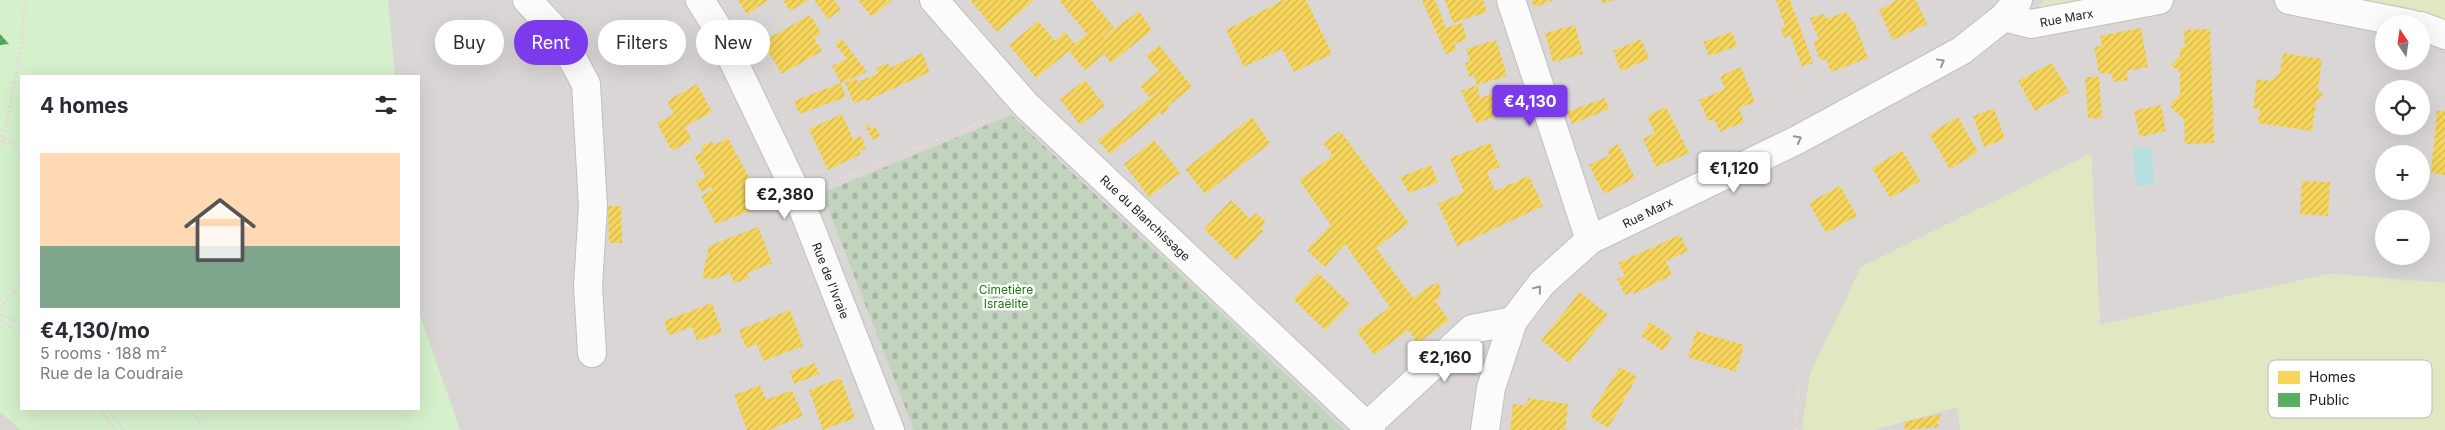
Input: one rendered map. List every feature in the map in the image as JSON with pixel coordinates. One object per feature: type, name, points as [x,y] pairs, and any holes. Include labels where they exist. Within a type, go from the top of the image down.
[{"type":"street","points":[[527,0],[559,34],[586,84],[593,207],[588,286],[592,353]]},
{"type":"street","name":"Rue de l'Ivraie","points":[[700,0],[718,27],[798,196],[890,430]]},
{"type":"street","name":"Rue du Blanchissage","points":[[934,0],[1026,105],[1369,428],[1472,329],[1513,321]]},
{"type":"street","points":[[1511,0],[1590,240]]},
{"type":"street","name":"Rue Marx","points":[[1485,430],[1491,388],[1513,321],[1542,283],[1590,240],[1798,140],[1960,51],[2011,9],[2031,24],[2159,0]]},
{"type":"street","points":[[2289,0],[2375,17]]},
{"type":"street","points":[[2430,29],[2445,34]]},
{"type":"path","points":[[0,147],[4,137],[22,41],[25,0]]},
{"type":"path","points":[[798,196],[1026,105]]},
{"type":"path","points":[[0,135],[20,149]]},
{"type":"path","points":[[0,308],[20,284]]},
{"type":"path","points":[[0,314],[20,324]]},
{"type":"path","points":[[0,321],[20,331]]},
{"type":"path","points":[[1796,430],[1799,380]]},
{"type":"path","points":[[101,410],[115,430]]},
{"type":"path","points":[[109,410],[124,430]]},
{"type":"path","points":[[191,410],[205,430]]},
{"type":"shaded area","points":[[0,0],[2044,0],[2039,7],[2084,0],[2328,0],[2389,15],[2375,15],[2375,70],[2430,70],[2430,25],[2445,29],[2445,283],[2330,274],[2100,325],[2091,154],[1810,374],[1802,430],[0,430]]},
{"type":"shaded area","points":[[1957,407],[1961,430],[1873,430]]},
{"type":"green space","points":[[0,0],[388,0],[395,75],[20,75],[20,410],[420,410],[420,315],[460,430],[21,430],[0,412]]},
{"type":"green space","points":[[2044,0],[2084,0],[2038,7]]},
{"type":"green space","points":[[2328,0],[2445,0],[2445,29],[2430,25],[2430,15],[2389,15]]},
{"type":"green space","name":"Cimetière Israëlite","points":[[1011,115],[1345,430],[914,430],[822,193]]},
{"type":"green space","points":[[2091,153],[2100,325],[2330,274],[2445,283],[2445,430],[1961,430],[1957,407],[1873,430],[1802,430],[1810,374],[1861,267]]},
{"type":"water","points":[[2151,148],[2154,184],[2136,186],[2133,149]]},
{"type":"building: Homes","points":[[738,0],[769,0],[747,14]]},
{"type":"building: Homes","points":[[783,0],[809,0],[790,11]]},
{"type":"building: Homes","points":[[814,0],[834,0],[841,10],[828,19]]},
{"type":"building: Homes","points":[[858,0],[892,0],[872,17]]},
{"type":"building: Homes","points":[[970,0],[1034,0],[997,32]]},
{"type":"building: Homes","points":[[1059,0],[1091,0],[1114,27],[1099,40],[1139,11],[1152,30],[1111,63],[1104,54],[1085,70],[1069,51],[1036,78],[1009,45],[1038,21],[1055,41],[1065,32],[1075,44],[1087,34]]},
{"type":"building: Homes","points":[[1283,0],[1306,0],[1332,54],[1294,72],[1282,49],[1244,67],[1226,30]]},
{"type":"building: Homes","points":[[1422,0],[1435,0],[1446,28],[1462,23],[1467,39],[1454,44],[1457,50],[1446,54]]},
{"type":"building: Homes","points":[[1445,0],[1483,0],[1487,12],[1453,23]]},
{"type":"building: Homes","points":[[1532,0],[1555,0],[1534,7]]},
{"type":"building: Homes","points":[[1602,0],[1614,0],[1603,4]]},
{"type":"building: Homes","points":[[1776,0],[1790,0],[1813,63],[1802,67],[1790,35],[1784,38],[1781,28],[1785,26]]},
{"type":"building: Homes","points":[[1897,0],[1916,0],[1927,24],[1893,40],[1879,10]]},
{"type":"building: Homes","points":[[1846,12],[1855,24],[1868,58],[1831,72],[1826,59],[1820,60],[1813,41],[1819,40],[1810,18],[1824,14],[1826,19]]},
{"type":"building: Homes","points":[[810,15],[821,33],[814,38],[822,51],[782,74],[770,55],[770,38]]},
{"type":"building: Homes","points":[[1575,25],[1583,54],[1553,62],[1545,33]]},
{"type":"building: Homes","points":[[2141,28],[2148,67],[2126,71],[2128,80],[2114,82],[2112,74],[2099,73],[2094,47],[2102,46],[2100,36]]},
{"type":"building: Homes","points":[[2210,29],[2214,143],[2185,144],[2184,119],[2169,106],[2180,94],[2180,72],[2171,65],[2180,56],[2180,47],[2185,48],[2184,30]]},
{"type":"building: Homes","points":[[1732,32],[1737,46],[1709,56],[1703,42]]},
{"type":"building: Homes","points":[[842,39],[867,72],[841,83],[832,66],[847,59],[835,44]]},
{"type":"building: Homes","points":[[1641,39],[1649,59],[1621,71],[1613,51]]},
{"type":"building: Homes","points":[[1496,40],[1507,76],[1477,85],[1474,75],[1469,77],[1465,63],[1470,61],[1466,49]]},
{"type":"building: Homes","points":[[1159,45],[1192,87],[1168,106],[1169,108],[1162,115],[1160,113],[1110,154],[1098,140],[1169,83],[1149,97],[1140,86],[1159,71],[1146,56]]},
{"type":"building: Homes","points":[[922,53],[930,72],[866,101],[865,99],[854,103],[845,83],[856,78],[858,82],[878,73],[876,68],[888,63],[890,68]]},
{"type":"building: Homes","points":[[2283,53],[2322,59],[2318,89],[2324,96],[2316,101],[2312,131],[2258,123],[2260,109],[2253,108],[2257,79],[2270,81],[2280,73]]},
{"type":"building: Homes","points":[[2052,63],[2069,92],[2035,111],[2018,81]]},
{"type":"building: Homes","points":[[1741,67],[1755,102],[1739,108],[1744,122],[1720,132],[1714,119],[1708,121],[1699,100],[1725,89],[1720,76]]},
{"type":"building: Homes","points":[[2085,77],[2099,77],[2102,118],[2088,119]]},
{"type":"building: Homes","points":[[1085,80],[1105,106],[1080,125],[1060,99]]},
{"type":"building: Homes","points":[[841,83],[846,97],[799,114],[794,101]]},
{"type":"building: Homes","points":[[697,84],[712,112],[685,127],[692,140],[672,151],[657,123],[674,114],[667,101]]},
{"type":"building: Homes","points":[[1477,85],[1480,98],[1502,91],[1508,113],[1476,123],[1461,91]]},
{"type":"building: Homes","points":[[1605,98],[1609,109],[1572,124],[1567,112]]},
{"type":"building: Homes","points":[[2161,105],[2166,131],[2140,137],[2134,111]]},
{"type":"building: Homes","points":[[1666,107],[1689,153],[1656,167],[1643,139],[1655,133],[1647,116]]},
{"type":"building: Homes","points":[[1994,109],[2005,139],[1984,147],[1973,116]]},
{"type":"building: Homes","points":[[2437,111],[2445,111],[2445,175],[2431,173]]},
{"type":"building: Homes","points":[[842,114],[853,139],[861,136],[866,148],[859,151],[861,154],[828,170],[809,129]]},
{"type":"building: Homes","points":[[1252,117],[1270,143],[1205,194],[1185,169]]},
{"type":"building: Homes","points":[[1958,117],[1978,152],[1950,169],[1929,134]]},
{"type":"building: Homes","points":[[868,124],[870,129],[875,126],[880,136],[873,140],[865,126]]},
{"type":"building: Homes","points":[[1340,131],[1409,223],[1376,248],[1413,298],[1431,285],[1439,283],[1441,296],[1435,301],[1449,320],[1418,343],[1408,330],[1374,355],[1357,331],[1390,307],[1345,244],[1325,267],[1307,250],[1331,225],[1299,180],[1333,156],[1323,143]]},
{"type":"building: Homes","points":[[728,138],[764,205],[716,224],[701,196],[712,190],[711,187],[702,192],[696,182],[706,177],[694,156],[703,152],[701,147],[712,141],[714,145]]},
{"type":"building: Homes","points":[[1154,140],[1180,173],[1149,197],[1124,164]]},
{"type":"building: Homes","points":[[1490,143],[1500,167],[1487,172],[1495,191],[1529,176],[1543,206],[1457,246],[1438,204],[1464,192],[1450,158]]},
{"type":"building: Homes","points":[[1618,144],[1635,178],[1604,194],[1589,165],[1610,155],[1607,150]]},
{"type":"building: Homes","points":[[1902,150],[1920,181],[1890,198],[1872,168]]},
{"type":"building: Homes","points":[[1431,165],[1438,182],[1409,193],[1400,177]]},
{"type":"building: Homes","points":[[2302,181],[2330,182],[2328,216],[2300,214]]},
{"type":"building: Homes","points":[[1840,186],[1857,216],[1826,233],[1809,203]]},
{"type":"building: Homes","points":[[1231,200],[1250,219],[1256,213],[1266,222],[1260,228],[1263,231],[1236,260],[1204,229]]},
{"type":"building: Homes","points":[[608,206],[621,206],[622,243],[609,243]]},
{"type":"building: Homes","points":[[758,227],[772,263],[747,273],[749,278],[734,283],[730,273],[715,279],[702,278],[709,246]]},
{"type":"building: Homes","points":[[1680,235],[1688,251],[1666,261],[1672,275],[1634,294],[1633,291],[1625,295],[1617,279],[1625,276],[1618,263]]},
{"type":"building: Homes","points":[[1318,273],[1350,304],[1325,330],[1293,299]]},
{"type":"building: Homes","points":[[1580,292],[1608,315],[1569,363],[1541,340]]},
{"type":"building: Homes","points":[[712,303],[722,332],[697,341],[692,327],[669,335],[664,321]]},
{"type":"building: Homes","points":[[790,310],[803,346],[763,361],[757,344],[746,348],[739,330]]},
{"type":"building: Homes","points":[[1650,322],[1672,337],[1663,351],[1641,336]]},
{"type":"building: Homes","points":[[1696,331],[1744,345],[1736,372],[1688,357]]},
{"type":"building: Homes","points":[[815,363],[819,374],[794,384],[790,372]]},
{"type":"building: Homes","points":[[1620,367],[1637,377],[1608,428],[1589,416]]},
{"type":"building: Homes","points":[[841,378],[855,418],[823,430],[809,390]]},
{"type":"building: Homes","points":[[760,385],[766,400],[792,390],[803,416],[769,430],[747,430],[734,395]]},
{"type":"building: Homes","points":[[1528,398],[1568,404],[1565,430],[1510,430],[1513,404],[1527,406]]},
{"type":"building: Homes","points":[[1940,414],[1941,420],[1937,421],[1939,427],[1905,430],[1904,422]]},
{"type":"building: Public","points":[[0,34],[9,44],[0,45]]}]
